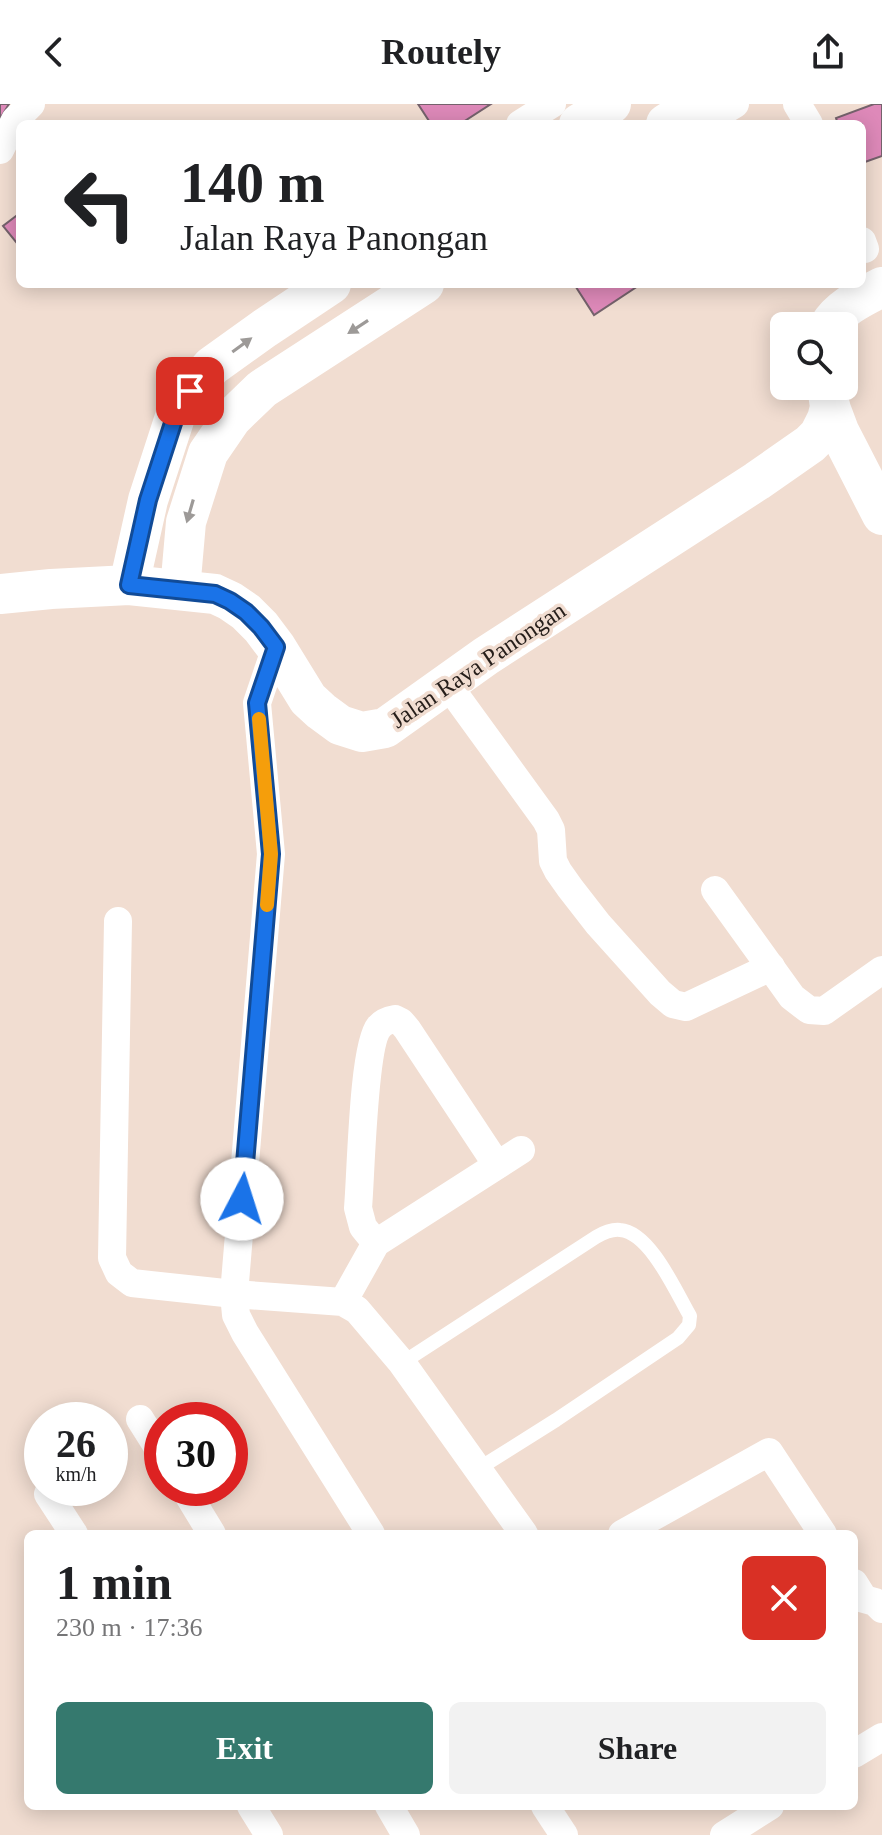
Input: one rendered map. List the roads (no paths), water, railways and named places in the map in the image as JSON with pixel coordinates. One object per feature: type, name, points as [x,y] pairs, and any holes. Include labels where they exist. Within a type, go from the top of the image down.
[{"type":"main road","points":[[585,120],[611,104]]},
{"type":"main road","points":[[672,120],[696,104]]},
{"type":"main road","points":[[841,312],[882,287]]},
{"type":"main road","points":[[129,585],[148,500],[175,417],[190,391],[212,366],[325,288]]},
{"type":"main road","points":[[180,590],[186,522],[208,453],[232,418],[262,389],[418,288]]},
{"type":"main road","name":"Jalan Raya Panongan","points":[[0,594],[129,585],[215,594],[246,612],[261,627],[308,699],[340,725],[362,732],[385,728],[486,656],[810,444],[827,419],[828,400]]},
{"type":"main road","points":[[829,400],[839,431],[882,515]]},
{"type":"street","points":[[0,150],[15,120],[31,104]]},
{"type":"street","points":[[527,120],[554,104]]},
{"type":"street","points":[[709,120],[735,104]]},
{"type":"street","points":[[276,647],[257,703],[271,854],[234,1294],[236,1315],[368,1530]]},
{"type":"street","points":[[448,685],[546,820],[551,830],[553,861],[558,871],[598,924],[660,993],[673,1004],[686,1007],[771,967]]},
{"type":"street","points":[[715,890],[792,997],[809,1010],[824,1011],[882,970]]},
{"type":"street","points":[[118,921],[112,1258],[119,1273],[132,1283],[343,1302],[357,1310],[402,1363],[521,1530]]},
{"type":"street","points":[[343,1302],[376,1243],[509,1157],[407,1029],[395,1019],[377,1028],[369,1055],[358,1208],[363,1227],[376,1243]]},
{"type":"street","points":[[140,1419],[144,1425]]},
{"type":"street","points":[[639,1530],[661,1525],[769,1452],[820,1530]]},
{"type":"street","points":[[56,1506],[71,1530]]},
{"type":"street","points":[[195,1506],[210,1530]]},
{"type":"street","points":[[858,1752],[882,1737]]},
{"type":"street","points":[[391,1810],[406,1835]]},
{"type":"street","points":[[548,1810],[564,1835]]},
{"type":"street","points":[[724,1835],[764,1810]]},
{"type":"lane","points":[[402,1363],[611,1230],[623,1230],[642,1240],[655,1257],[690,1316],[689,1325],[666,1347],[478,1469]]}]
